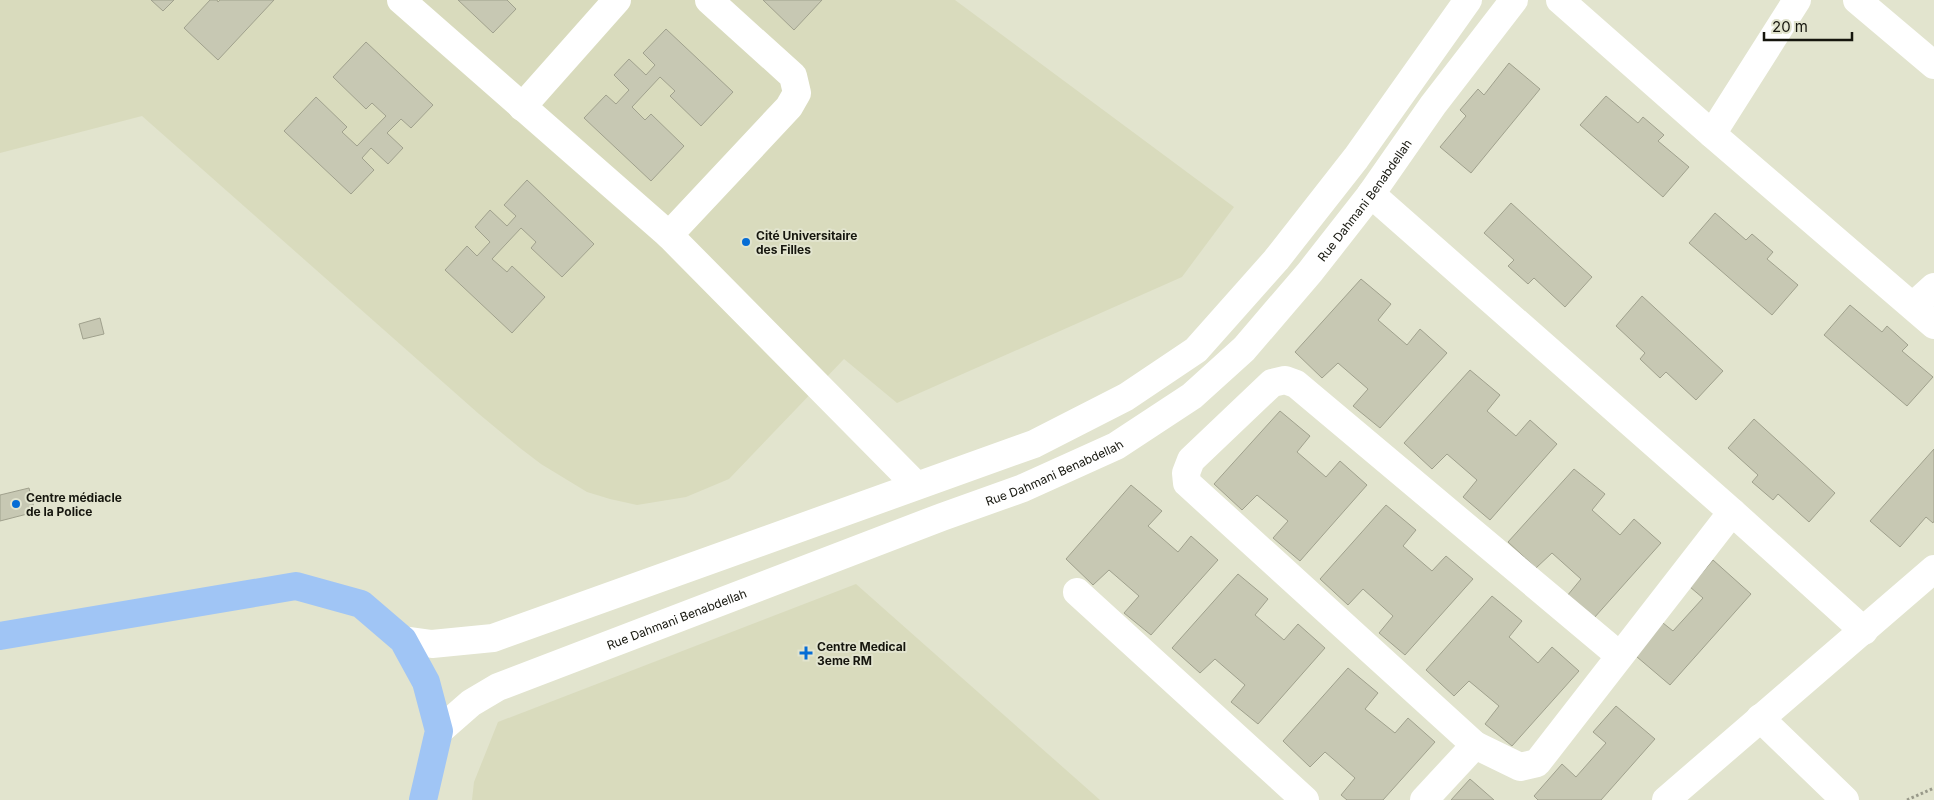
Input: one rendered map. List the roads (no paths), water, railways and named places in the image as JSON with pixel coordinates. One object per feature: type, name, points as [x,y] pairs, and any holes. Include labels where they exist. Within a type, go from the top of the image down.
[{"type":"main road","points":[[0,636],[296,586],[361,604],[403,640],[426,682],[439,731],[423,800]]},
{"type":"street","points":[[401,0],[669,235],[916,485]]},
{"type":"street","points":[[522,107],[617,0]]},
{"type":"street","points":[[669,235],[789,107],[797,93],[793,76],[709,0]]},
{"type":"street","points":[[403,640],[432,644],[493,638],[1034,444],[1126,397],[1196,350],[1276,260],[1356,158],[1468,0]]},
{"type":"street","name":"Rue Dahmani Benabdellah","points":[[439,731],[471,703],[498,687],[1023,488],[1116,446],[1192,396],[1244,348],[1310,272],[1372,194],[1433,105],[1514,0]]},
{"type":"street","points":[[1560,0],[1934,325]]},
{"type":"street","points":[[1712,134],[1797,0]]},
{"type":"street","points":[[1856,0],[1934,65]]},
{"type":"street","points":[[1372,194],[1864,631]]},
{"type":"street","points":[[1913,306],[1934,287]]},
{"type":"street","points":[[1620,656],[1296,384],[1285,380],[1272,383],[1190,460],[1186,473],[1187,483],[1475,744],[1520,768],[1537,763],[1732,512]]},
{"type":"street","points":[[1666,800],[1934,569]]},
{"type":"street","points":[[1077,592],[1305,800]]},
{"type":"street","points":[[1760,718],[1845,800]]},
{"type":"street","points":[[1424,800],[1475,744]]},
{"type":"place","name":"Cité Universitaire des Filles","points":[[746,242]]},
{"type":"place","name":"Centre médiacle de la Police","points":[[16,504]]},
{"type":"place","name":"Centre Medical 3eme RM","points":[[806,653]]}]
